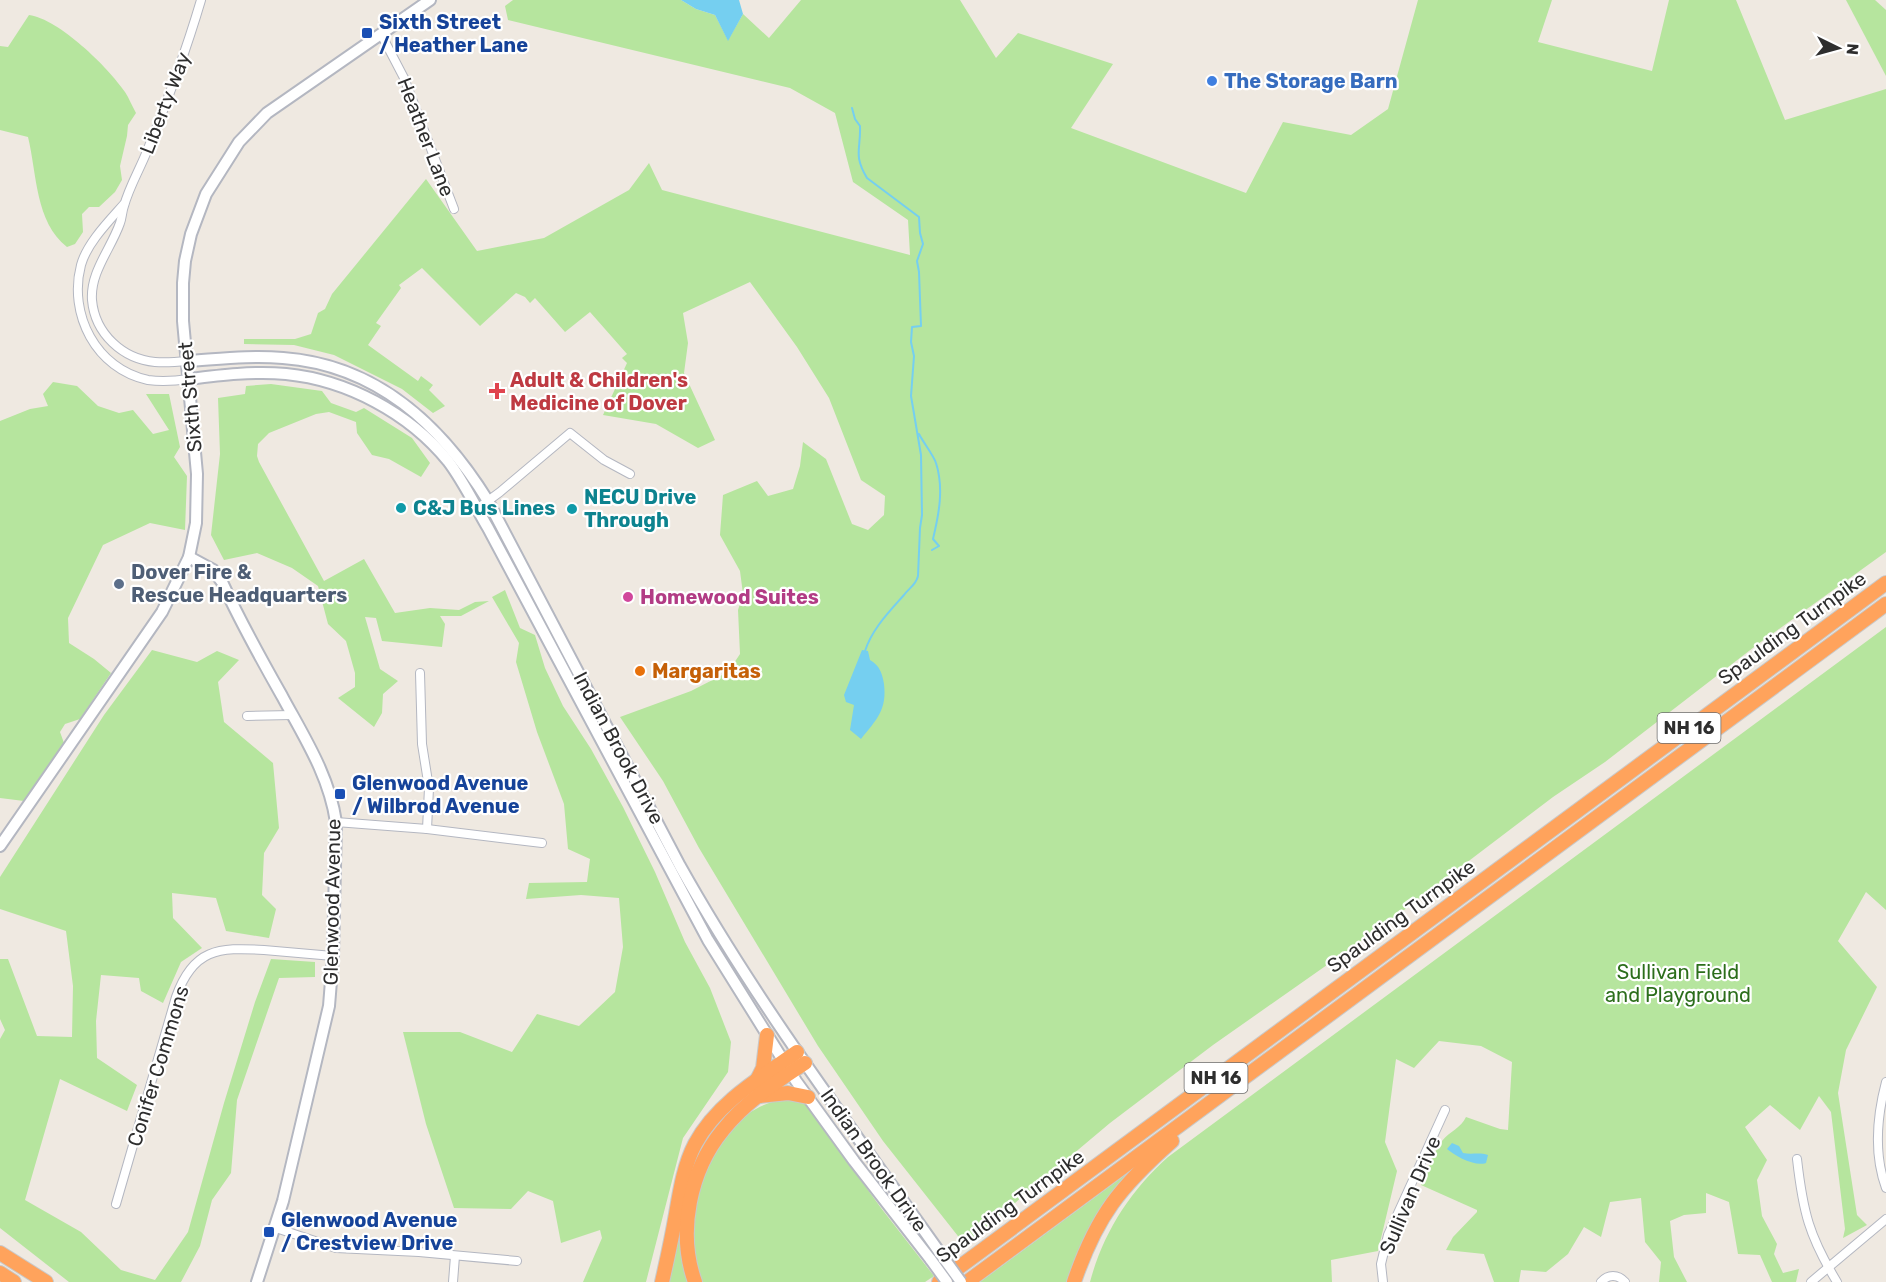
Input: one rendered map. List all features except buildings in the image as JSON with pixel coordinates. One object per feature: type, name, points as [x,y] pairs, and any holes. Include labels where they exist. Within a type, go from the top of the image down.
[{"type":"highway","name":"Spaulding Turnpike","points":[[939,1282],[1886,582]]},
{"type":"highway","name":"Spaulding Turnpike","points":[[967,1282],[1886,604]]},
{"type":"highway","points":[[757,1089],[763,1068],[767,1035]]},
{"type":"highway","points":[[695,1282],[687,1241],[689,1211],[694,1186],[705,1158],[717,1138],[757,1089],[801,1058]]},
{"type":"highway","points":[[662,1282],[685,1173],[695,1144],[719,1111],[738,1094],[757,1089],[788,1092],[808,1097]]},
{"type":"highway","points":[[1074,1282],[1089,1242],[1120,1190],[1145,1164],[1188,1128],[1206,1106]]},
{"type":"highway","points":[[0,1253],[46,1282]]},
{"type":"highway","points":[[0,1273],[14,1282]]},
{"type":"main road","name":"Sixth Street","points":[[0,846],[162,612],[189,557],[198,502],[182,304],[185,261],[195,220],[214,179],[238,142],[267,113],[430,0]]},
{"type":"main road","name":"Indian Brook Drive","points":[[187,361],[283,357],[314,362],[356,376],[394,396],[433,429],[462,461],[488,501],[694,890],[759,997],[935,1257],[947,1282]]},
{"type":"main road","name":"Indian Brook Drive","points":[[189,379],[241,374],[278,374],[313,379],[353,392],[392,412],[428,440],[452,467],[477,509],[708,940],[767,1035],[854,1161],[935,1257],[961,1282]]},
{"type":"main road","name":"Glenwood Avenue","points":[[189,557],[206,565],[217,574],[327,780],[336,822],[333,956],[325,1025],[276,1228],[257,1282]]},
{"type":"street","name":"Liberty Way","points":[[187,361],[154,362],[132,355],[107,338],[97,320],[93,306],[93,284],[162,114],[201,0]]},
{"type":"street","name":"Heather Lane","points":[[381,34],[404,78],[454,209]]},
{"type":"street","name":"Liberty Way","points":[[124,204],[103,229],[82,263],[78,282],[79,304],[84,324],[92,342],[104,357],[128,374],[154,381],[189,379]]},
{"type":"street","points":[[477,509],[570,433],[604,460],[630,474]]},
{"type":"street","points":[[420,673],[422,744],[429,788],[427,829]]},
{"type":"street","points":[[247,716],[292,715]]},
{"type":"street","points":[[336,822],[427,829],[542,843]]},
{"type":"street","name":"Conifer Commons","points":[[116,1204],[176,997],[191,968],[212,952],[229,949],[333,956]]},
{"type":"street","points":[[1886,1082],[1882,1100],[1879,1155],[1886,1188]]},
{"type":"street","name":"Sullivan Drive","points":[[1383,1282],[1381,1264],[1388,1235],[1445,1110]]},
{"type":"street","points":[[1797,1159],[1805,1216],[1811,1234],[1837,1282]]},
{"type":"street","points":[[1811,1282],[1886,1219]]},
{"type":"street","points":[[276,1228],[336,1248],[517,1261]]},
{"type":"street","points":[[453,1282],[455,1256]]},
{"type":"street","points":[[1601,1282],[1608,1276],[1618,1276],[1625,1282]]},
{"type":"green space","points":[[513,0],[681,0],[696,9],[715,15],[728,40],[743,14],[769,38],[801,0],[960,0],[996,58],[1018,33],[1113,64],[1071,128],[1246,193],[1283,122],[1351,135],[1388,109],[1418,0],[1552,0],[1538,42],[1652,71],[1669,0],[1736,0],[1785,120],[1886,89],[1886,552],[1758,644],[1605,762],[1553,797],[1391,920],[1213,1045],[1110,1123],[965,1245],[883,1141],[818,1046],[699,848],[663,781],[620,717],[691,691],[728,672],[740,654],[738,610],[743,594],[740,571],[720,535],[723,495],[757,481],[768,496],[793,489],[800,466],[803,442],[826,459],[852,524],[868,530],[884,515],[885,496],[861,480],[829,398],[797,347],[750,282],[683,313],[688,343],[684,373],[715,440],[698,448],[656,424],[603,415],[627,363],[622,358],[627,354],[590,312],[565,332],[535,298],[530,303],[525,297],[516,293],[480,326],[422,268],[399,285],[401,288],[376,323],[381,326],[368,345],[418,381],[421,376],[433,385],[429,390],[445,406],[433,413],[402,389],[334,355],[294,345],[244,344],[244,339],[295,339],[311,334],[318,313],[325,309],[332,294],[426,179],[477,251],[544,238],[629,190],[649,163],[662,190],[910,255],[908,220],[853,182],[835,113],[790,88],[508,20],[505,6]]},
{"type":"green space","points":[[1846,0],[1875,0],[1886,10],[1886,76]]},
{"type":"green space","points":[[29,15],[54,25],[82,46],[117,82],[136,113],[128,125],[120,166],[122,180],[115,192],[99,207],[89,207],[82,214],[83,232],[75,244],[67,247],[57,237],[43,211],[28,137],[0,130],[0,46],[8,47]]},
{"type":"green space","points":[[53,382],[77,386],[98,406],[119,413],[133,410],[153,434],[169,430],[146,394],[169,394],[180,447],[174,457],[187,476],[185,530],[150,523],[103,545],[68,618],[69,643],[111,673],[80,719],[65,724],[60,732],[64,743],[24,801],[0,798],[0,421],[30,409],[48,406],[43,394]]},
{"type":"green space","points":[[271,384],[322,391],[331,403],[356,412],[364,408],[412,438],[430,463],[421,477],[389,459],[372,455],[357,433],[356,422],[329,412],[316,414],[269,433],[258,444],[259,462],[324,581],[364,559],[395,613],[430,608],[459,610],[475,602],[489,601],[461,616],[440,616],[445,624],[442,647],[382,641],[376,618],[365,617],[380,669],[398,681],[383,694],[382,713],[374,727],[338,698],[355,687],[355,673],[346,641],[328,624],[318,586],[292,568],[257,553],[224,560],[211,535],[220,454],[218,398],[245,394],[246,386]]},
{"type":"green space","points":[[505,590],[520,628],[535,635],[545,668],[563,706],[591,749],[623,807],[655,872],[685,942],[710,988],[731,1042],[728,1072],[683,1138],[646,1282],[583,1282],[602,1238],[600,1230],[561,1243],[553,1201],[528,1191],[511,1209],[454,1208],[426,1124],[403,1032],[460,1032],[512,1052],[537,1014],[579,1026],[615,992],[623,947],[619,898],[581,895],[526,899],[529,883],[587,882],[590,859],[568,849],[564,804],[537,732],[516,662],[519,643],[492,597]]},
{"type":"green space","name":"Sullivan Field and Playground","points":[[1886,627],[1886,910],[1866,892],[1838,941],[1877,987],[1846,1050],[1838,1093],[1857,1215],[1867,1225],[1843,1238],[1845,1229],[1831,1112],[1819,1096],[1800,1130],[1770,1105],[1745,1127],[1767,1160],[1757,1180],[1762,1216],[1777,1244],[1774,1254],[1783,1273],[1799,1269],[1796,1282],[1772,1282],[1760,1255],[1738,1254],[1729,1202],[1706,1193],[1706,1213],[1684,1215],[1670,1221],[1674,1257],[1687,1282],[1659,1282],[1661,1262],[1645,1242],[1641,1198],[1610,1202],[1601,1237],[1584,1227],[1568,1254],[1546,1272],[1521,1270],[1519,1282],[1494,1282],[1484,1254],[1446,1250],[1453,1237],[1477,1210],[1421,1185],[1439,1146],[1466,1117],[1508,1130],[1512,1062],[1481,1046],[1439,1041],[1414,1068],[1396,1059],[1385,1142],[1397,1171],[1378,1251],[1331,1260],[1332,1282],[1090,1282],[1110,1230],[1130,1199],[1168,1157]]},
{"type":"green space","points":[[152,650],[197,662],[217,651],[239,660],[218,682],[224,722],[273,763],[279,828],[264,853],[262,895],[276,909],[269,938],[226,931],[216,898],[172,893],[173,918],[202,948],[181,962],[163,1003],[141,991],[139,978],[101,975],[96,1021],[97,1058],[137,1085],[127,1111],[60,1079],[25,1200],[81,1232],[121,1270],[155,1280],[188,1232],[224,1103],[255,1002],[271,959],[315,962],[315,977],[279,978],[237,1100],[231,1173],[212,1200],[200,1246],[181,1282],[69,1282],[0,1228],[0,1039],[5,1030],[0,1019],[0,959],[8,959],[37,1036],[72,1037],[73,986],[66,931],[0,909],[0,877],[104,715]]},
{"type":"green space","points":[[750,1093],[751,1095],[695,1174],[692,1282],[666,1282],[684,1197],[698,1156],[707,1137],[719,1121]]},
{"type":"green space","points":[[786,1097],[799,1099],[808,1107],[881,1208],[934,1276],[925,1282],[699,1282],[694,1260],[694,1214],[706,1168],[731,1129],[748,1114]]},
{"type":"green space","points":[[1125,1175],[1127,1177],[1071,1282],[980,1282]]},
{"type":"water","points":[[681,0],[739,0],[743,14],[728,41],[715,15],[696,9]]},
{"type":"water","points":[[862,650],[868,651],[870,660],[880,670],[885,693],[880,714],[861,739],[850,730],[854,705],[846,702],[844,695]]},
{"type":"water","points":[[1452,1143],[1459,1146],[1463,1153],[1488,1155],[1486,1163],[1471,1162],[1455,1155],[1447,1149]]},
{"type":"waterway","points":[[852,108],[860,126],[859,158],[867,178],[919,217],[923,244],[917,261],[921,326],[912,327],[911,342],[914,356],[911,396],[921,455],[922,515],[918,576],[914,584],[876,628],[865,651]]},
{"type":"waterway","points":[[919,434],[935,460],[940,482],[939,511],[933,539],[939,546],[932,550]]},
{"type":"place","name":"Sixth Street / Heather Lane","points":[[367,33]]},
{"type":"place","name":"The Storage Barn","points":[[1212,81]]},
{"type":"place","name":"Adult & Children's Medicine of Dover","points":[[497,391]]},
{"type":"place","name":"C&J Bus Lines","points":[[401,508]]},
{"type":"place","name":"NECU Drive Through","points":[[572,509]]},
{"type":"place","name":"Dover Fire & Rescue Headquarters","points":[[119,584]]},
{"type":"place","name":"Homewood Suites","points":[[628,597]]},
{"type":"place","name":"Margaritas","points":[[640,671]]},
{"type":"place","name":"Glenwood Avenue / Wilbrod Avenue","points":[[340,794]]},
{"type":"place","name":"Glenwood Avenue / Crestview Drive","points":[[269,1232]]}]
